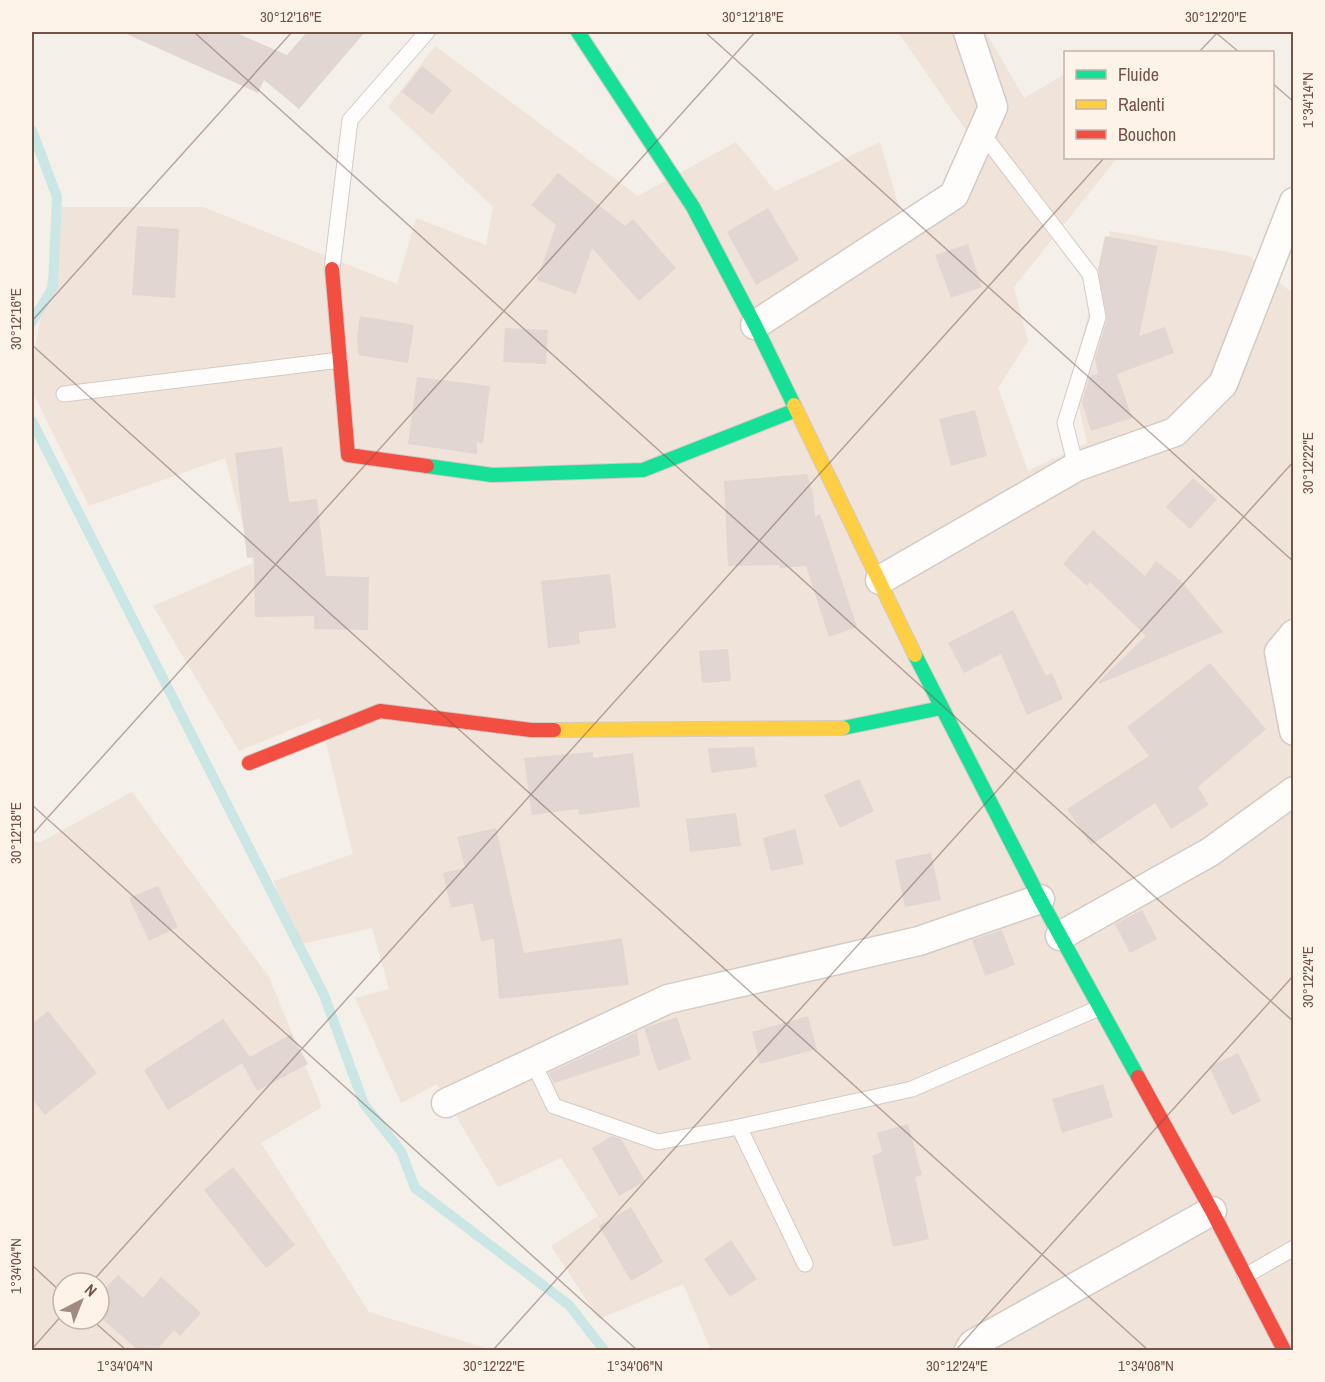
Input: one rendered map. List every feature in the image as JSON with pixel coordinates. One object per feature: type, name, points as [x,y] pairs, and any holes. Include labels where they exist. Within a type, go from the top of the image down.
[{"type":"street","points":[[578,32],[693,207],[755,325],[941,708],[1040,899],[1212,1211],[1284,1350]]},
{"type":"street","points":[[755,325],[954,195],[993,106],[968,32]]},
{"type":"street","points":[[880,580],[1076,467],[1175,432],[1222,384],[1293,202]]},
{"type":"street","points":[[332,269],[348,455],[492,475],[643,470],[796,410]]},
{"type":"street","points":[[1293,634],[1280,652],[1293,731]]},
{"type":"street","points":[[249,763],[380,711],[542,730],[848,728],[941,708]]},
{"type":"street","points":[[1060,936],[1210,852],[1293,791]]},
{"type":"street","points":[[446,1103],[668,999],[919,941],[1040,899]]},
{"type":"street","points":[[969,1350],[973,1344],[1212,1211]]},
{"type":"lane","points":[[332,269],[350,120],[427,32]]},
{"type":"lane","points":[[982,133],[1090,274],[1098,317],[1065,423],[1076,467]]},
{"type":"lane","points":[[64,394],[340,360]]},
{"type":"lane","points":[[533,1062],[554,1106],[658,1142],[739,1127],[912,1089],[1099,1008]]},
{"type":"lane","points":[[739,1127],[805,1264]]},
{"type":"lane","points":[[1245,1276],[1293,1248]]},
{"type":"shaded area","points":[[898,32],[986,32],[1024,98],[1064,75],[1064,159],[1116,159],[1014,287],[1028,341],[998,388],[1028,471],[1087,443],[1072,375],[1110,231],[1249,256],[1293,294],[1293,1350],[711,1350],[683,1284],[599,1319],[551,1246],[598,1216],[561,1158],[498,1187],[437,1084],[401,1103],[355,998],[389,989],[372,928],[293,946],[274,881],[353,854],[320,718],[239,751],[153,606],[253,563],[225,458],[89,506],[32,391],[32,366],[61,207],[203,207],[397,284],[416,218],[486,245],[493,207],[388,107],[435,46],[638,196],[736,142],[775,191],[880,142],[904,224],[981,152]]},
{"type":"shaded area","points":[[132,792],[269,977],[322,1107],[261,1143],[369,1312],[492,1350],[32,1350],[32,840],[39,843]]},
{"type":"building","points":[[122,32],[234,32],[287,55],[307,32],[365,32],[299,109],[264,80],[258,93]]},
{"type":"building","points":[[422,66],[452,90],[432,115],[402,92]]},
{"type":"building","points":[[558,173],[625,226],[633,219],[676,268],[639,301],[592,248],[576,294],[537,280],[556,225],[531,205]]},
{"type":"building","points":[[768,208],[799,260],[756,285],[727,232]]},
{"type":"building","points":[[137,226],[179,229],[175,298],[132,295]]},
{"type":"building","points":[[1105,236],[1158,246],[1139,336],[1165,327],[1174,353],[1117,374],[1132,418],[1091,431],[1082,402],[1090,376],[1098,374],[1095,359],[1107,319],[1098,269]]},
{"type":"building","points":[[968,244],[982,287],[951,298],[935,255]]},
{"type":"building","points":[[360,316],[414,325],[408,363],[358,355],[357,336]]},
{"type":"building","points":[[505,328],[548,330],[546,364],[503,362]]},
{"type":"building","points":[[417,377],[490,386],[483,443],[477,442],[477,454],[408,444]]},
{"type":"building","points":[[975,410],[987,456],[951,466],[939,419]]},
{"type":"building","points":[[282,447],[289,502],[317,499],[326,576],[369,577],[368,630],[314,629],[314,616],[255,617],[254,557],[247,558],[235,453]]},
{"type":"building","points":[[807,474],[813,493],[815,517],[820,514],[857,627],[829,637],[806,566],[780,568],[779,565],[728,566],[724,481]]},
{"type":"building","points":[[1193,478],[1217,499],[1190,529],[1166,507]]},
{"type":"building","points":[[1093,530],[1145,576],[1156,561],[1182,582],[1223,632],[1099,684],[1098,682],[1146,636],[1090,582],[1087,586],[1063,564]]},
{"type":"building","points":[[610,574],[616,628],[579,632],[580,644],[548,648],[541,581]]},
{"type":"building","points":[[1013,610],[1046,676],[1052,673],[1063,699],[1027,715],[1001,654],[964,673],[948,643]]},
{"type":"building","points":[[728,649],[731,681],[702,683],[699,651]]},
{"type":"building","points":[[1210,663],[1266,729],[1198,787],[1209,805],[1171,829],[1155,803],[1091,845],[1067,809],[1149,756],[1127,727]]},
{"type":"building","points":[[754,747],[757,767],[711,773],[708,748]]},
{"type":"building","points":[[593,752],[593,758],[633,753],[640,807],[579,815],[578,809],[532,815],[524,758]]},
{"type":"building","points":[[859,779],[874,811],[840,828],[824,795]]},
{"type":"building","points":[[736,813],[741,846],[690,852],[686,819]]},
{"type":"building","points":[[496,828],[524,953],[622,938],[629,985],[499,999],[494,939],[481,941],[473,903],[451,908],[443,873],[465,868],[457,837]]},
{"type":"building","points":[[795,829],[804,864],[771,871],[763,838]]},
{"type":"building","points":[[931,853],[941,900],[905,907],[895,860]]},
{"type":"building","points":[[158,886],[178,927],[149,941],[129,898]]},
{"type":"building","points":[[1142,910],[1157,939],[1130,953],[1115,924]]},
{"type":"building","points":[[1002,930],[1015,965],[985,976],[972,940]]},
{"type":"building","points":[[48,1011],[97,1073],[45,1115],[32,1099],[32,1024]]},
{"type":"building","points":[[808,1016],[817,1049],[760,1064],[752,1032]]},
{"type":"building","points":[[677,1017],[691,1059],[658,1071],[644,1028]]},
{"type":"building","points":[[223,1019],[250,1057],[291,1034],[308,1064],[257,1091],[242,1063],[168,1110],[144,1070]]},
{"type":"building","points":[[637,1032],[640,1055],[554,1083],[549,1073]]},
{"type":"building","points":[[1238,1053],[1261,1101],[1232,1115],[1209,1067]]},
{"type":"building","points":[[1103,1084],[1113,1117],[1062,1133],[1052,1099]]},
{"type":"building","points":[[908,1124],[922,1175],[915,1177],[929,1239],[893,1247],[872,1156],[882,1152],[877,1133]]},
{"type":"building","points":[[612,1136],[621,1139],[645,1181],[619,1196],[592,1148]]},
{"type":"building","points":[[233,1167],[295,1245],[266,1268],[204,1190]]},
{"type":"building","points":[[631,1207],[663,1262],[631,1281],[599,1226]]},
{"type":"building","points":[[731,1240],[757,1279],[730,1297],[704,1259]]},
{"type":"building","points":[[118,1275],[143,1298],[161,1277],[201,1313],[180,1336],[174,1330],[157,1350],[138,1350],[111,1326],[111,1282]]},
{"type":"waterway","points":[[32,130],[57,197],[53,287],[32,322]]},
{"type":"waterway","points":[[32,421],[324,995],[364,1104],[401,1151],[415,1188],[569,1305],[604,1350]]},
{"type":"traffic: fast","points":[[578,32],[693,207],[794,405]]},
{"type":"traffic: fast","points":[[427,466],[492,475],[643,470],[796,410]]},
{"type":"traffic: fast","points":[[915,655],[1040,899],[1138,1077]]},
{"type":"traffic: fast","points":[[843,728],[941,708]]},
{"type":"traffic: slow","points":[[794,405],[915,655]]},
{"type":"traffic: slow","points":[[554,730],[843,728]]},
{"type":"traffic: jam","points":[[332,269],[348,455],[427,466]]},
{"type":"traffic: jam","points":[[249,763],[380,711],[531,730],[554,730]]},
{"type":"traffic: jam","points":[[1138,1077],[1212,1211],[1284,1350]]}]
